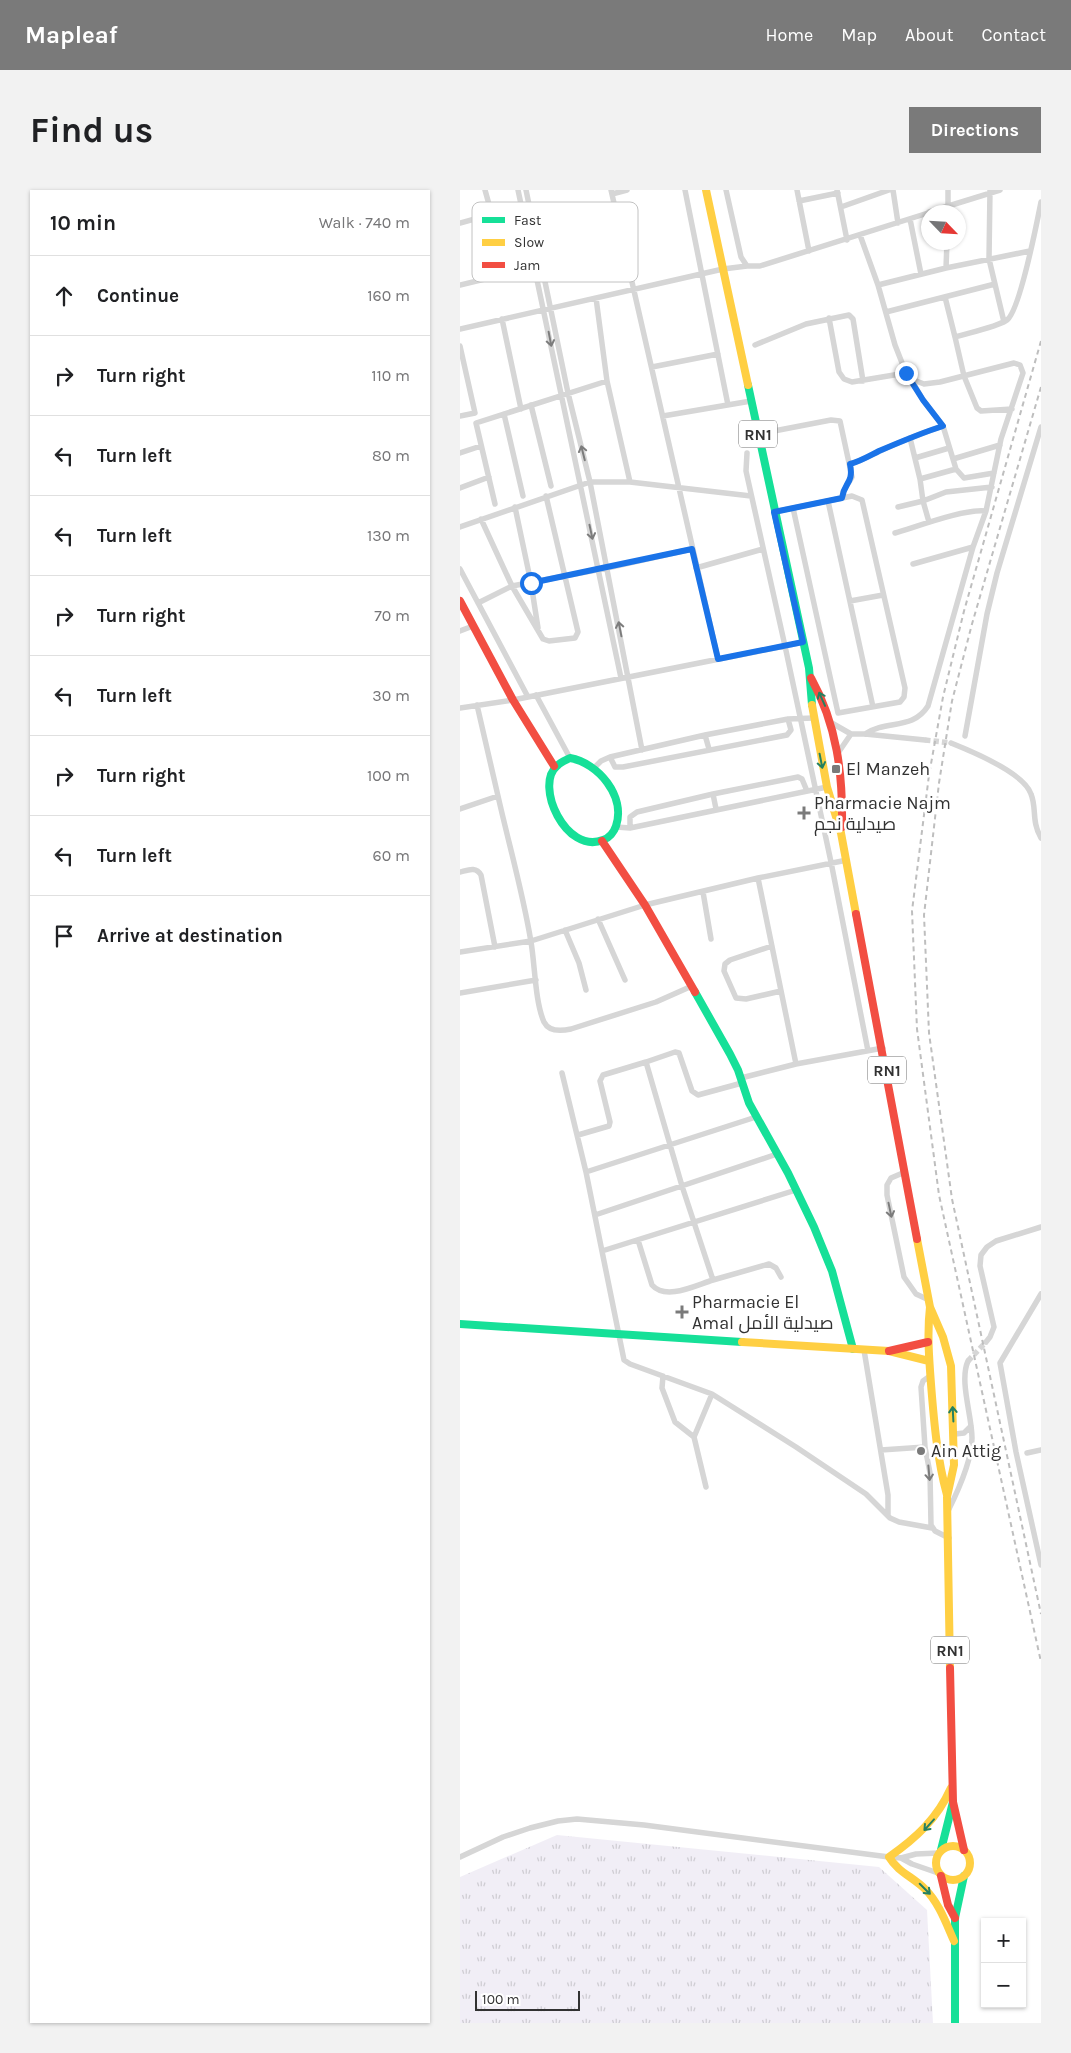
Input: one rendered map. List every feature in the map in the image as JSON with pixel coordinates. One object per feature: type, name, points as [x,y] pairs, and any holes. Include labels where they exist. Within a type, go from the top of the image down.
[{"type":"main road","name":"RN1","points":[[706,190],[811,678],[813,718],[827,787],[841,833],[930,1303],[949,1357],[955,1434],[954,1466],[947,1497]]},
{"type":"main road","points":[[460,601],[513,700],[554,766]]},
{"type":"main road","name":"RN1","points":[[811,678],[822,696],[837,754],[842,785],[841,833]]},
{"type":"main road","points":[[813,718],[821,716],[830,722]]},
{"type":"main road","points":[[570,758],[579,759],[595,767],[603,776],[613,796],[617,818],[616,827],[610,836],[593,844],[583,842],[575,837],[559,818],[549,795],[549,780],[554,766],[570,758]]},
{"type":"main road","points":[[827,787],[834,789],[842,785]]},
{"type":"main road","points":[[602,841],[645,905],[726,1047],[742,1081],[746,1098],[796,1190],[832,1271],[854,1349]]},
{"type":"main road","name":"RN1","points":[[930,1303],[928,1342],[930,1376],[936,1445],[947,1497],[948,1511],[953,1802],[964,1850]]},
{"type":"main road","points":[[460,1324],[617,1332],[889,1351],[929,1359],[933,1352],[941,1351],[949,1357]]},
{"type":"main road","points":[[889,1351],[928,1342]]},
{"type":"main road","points":[[936,1445],[944,1450],[950,1449],[954,1445]]},
{"type":"main road","points":[[953,1783],[945,1802],[932,1824],[889,1857],[900,1872],[920,1883],[929,1892],[954,1941]]},
{"type":"main road","name":"RN1","points":[[940,1851],[953,1802]]},
{"type":"main road","points":[[955,1918],[948,1905],[940,1874],[935,1865],[940,1851],[953,1846],[964,1850],[969,1857],[970,1866],[964,1876],[955,1918],[955,2023]]},
{"type":"main road","points":[[940,1874],[952,1881],[964,1876]]},
{"type":"street","points":[[612,192],[626,190]]},
{"type":"street","points":[[685,190],[728,405]]},
{"type":"street","points":[[726,190],[741,256],[747,266]]},
{"type":"street","points":[[797,190],[809,251]]},
{"type":"street","points":[[841,207],[891,190],[898,223]]},
{"type":"street","points":[[948,190],[948,205]]},
{"type":"street","points":[[958,205],[1000,190]]},
{"type":"street","points":[[800,201],[838,192],[847,240]]},
{"type":"street","points":[[990,192],[989,259],[1004,322]]},
{"type":"street","points":[[955,337],[1004,322],[1011,316],[1030,251],[1041,202]]},
{"type":"street","points":[[460,328],[702,274],[747,266],[760,266],[921,216]]},
{"type":"street","points":[[910,219],[921,274]]},
{"type":"street","points":[[860,235],[878,285],[895,345],[906,373],[923,400],[943,426],[956,469],[964,478],[994,473]]},
{"type":"street","points":[[946,268],[947,250]]},
{"type":"street","points":[[878,285],[946,268],[1030,251]]},
{"type":"street","points":[[460,285],[472,282]]},
{"type":"street","points":[[538,282],[621,678]]},
{"type":"street","points":[[546,282],[568,393],[590,482],[642,750]]},
{"type":"street","points":[[632,282],[677,486],[718,659]]},
{"type":"street","points":[[886,312],[995,284]]},
{"type":"street","points":[[945,297],[964,376],[975,405],[979,410],[1012,408]]},
{"type":"street","points":[[596,298],[608,381],[630,482]]},
{"type":"street","points":[[755,345],[806,324],[845,314],[852,318],[863,380]]},
{"type":"street","points":[[829,318],[841,376],[848,382],[906,373]]},
{"type":"street","points":[[502,319],[521,409]]},
{"type":"street","points":[[460,346],[475,413],[460,416]]},
{"type":"street","points":[[652,367],[718,354]]},
{"type":"street","points":[[865,734],[881,726],[915,720],[928,706],[973,547],[986,511],[1000,445],[1023,377],[1022,368],[1018,363],[1014,363],[924,384],[911,379]]},
{"type":"street","points":[[495,504],[476,423],[608,381]]},
{"type":"street","points":[[663,416],[751,401]]},
{"type":"street","points":[[532,405],[550,486]]},
{"type":"street","points":[[504,414],[523,496]]},
{"type":"street","points":[[774,431],[838,420],[841,424],[852,477],[843,492],[842,498]]},
{"type":"street","points":[[850,464],[863,461],[870,455],[943,426]]},
{"type":"street","points":[[964,736],[987,614],[997,573],[1041,427]]},
{"type":"street","points":[[910,438],[929,522]]},
{"type":"street","points":[[953,459],[1000,445]]},
{"type":"street","points":[[460,452],[482,446]]},
{"type":"street","points":[[915,458],[949,448]]},
{"type":"street","points":[[747,453],[746,471],[751,496],[816,789],[868,1051]]},
{"type":"street","points":[[920,479],[956,469]]},
{"type":"street","points":[[460,488],[489,478]]},
{"type":"street","points":[[460,527],[590,482],[630,482],[677,486],[751,496]]},
{"type":"street","points":[[898,507],[923,501],[946,492],[992,487]]},
{"type":"street","points":[[481,519],[512,586],[543,639],[549,641],[575,638],[578,632],[546,496]]},
{"type":"street","points":[[774,512],[828,500],[856,496],[864,503],[905,691],[900,702],[838,713],[793,508]]},
{"type":"street","points":[[828,500],[873,707]]},
{"type":"street","points":[[515,507],[531,583],[538,632]]},
{"type":"street","points":[[895,533],[974,511],[986,511]]},
{"type":"street","points":[[913,564],[973,547]]},
{"type":"street","points":[[478,603],[512,586],[599,570],[692,549]]},
{"type":"street","points":[[696,568],[763,549]]},
{"type":"street","points":[[460,569],[528,697]]},
{"type":"street","points":[[850,601],[883,595]]},
{"type":"street","points":[[460,631],[473,626]]},
{"type":"street","points":[[460,708],[513,700],[803,642]]},
{"type":"street","points":[[536,695],[570,758]]},
{"type":"street","points":[[477,705],[531,941],[544,1023],[554,1030],[561,1031],[656,1002],[692,986]]},
{"type":"street","points":[[595,767],[601,761],[610,757],[706,735],[800,717],[813,718]]},
{"type":"street","points":[[610,757],[613,764],[619,768],[787,735],[791,730],[788,719]]},
{"type":"street","points":[[830,722],[850,734],[925,740]]},
{"type":"street","points":[[837,754],[850,734]]},
{"type":"street","points":[[706,735],[709,749]]},
{"type":"street","points":[[951,743],[981,755],[1024,783],[1032,794],[1034,822],[1041,838]]},
{"type":"street","points":[[630,828],[630,817],[637,812],[713,794],[798,778],[804,781],[807,791]]},
{"type":"street","points":[[616,827],[630,828],[716,808],[827,787]]},
{"type":"street","points":[[713,794],[716,808]]},
{"type":"street","points":[[460,809],[498,796]]},
{"type":"street","points":[[460,952],[531,941],[645,905],[758,878],[846,860]]},
{"type":"street","points":[[460,872],[473,869],[477,870],[481,875],[495,947]]},
{"type":"street","points":[[758,878],[796,1064]]},
{"type":"street","points":[[703,892],[711,939]]},
{"type":"street","points":[[598,920],[625,980]]},
{"type":"street","points":[[565,930],[579,963],[586,990]]},
{"type":"street","points":[[772,946],[730,960],[725,964],[724,971],[736,998],[746,998],[781,991]]},
{"type":"street","points":[[460,993],[536,980]]},
{"type":"street","points":[[578,1135],[609,1126],[610,1122],[600,1081],[603,1075],[675,1052],[679,1053],[692,1091],[698,1095],[796,1064],[883,1048]]},
{"type":"street","points":[[646,1062],[682,1186],[713,1280]]},
{"type":"street","points":[[562,1073],[586,1172],[624,1360],[630,1364],[712,1394],[796,1446],[866,1494],[888,1516],[899,1522],[932,1528],[949,1538]]},
{"type":"street","points":[[586,1172],[670,1146],[756,1116]]},
{"type":"street","points":[[595,1215],[777,1154]]},
{"type":"street","points":[[905,1172],[891,1178],[887,1185],[887,1195],[904,1277],[916,1294],[930,1303]]},
{"type":"street","points":[[602,1252],[796,1190]]},
{"type":"street","points":[[986,1342],[994,1327],[980,1266],[981,1254],[996,1241],[1041,1227]]},
{"type":"street","points":[[638,1240],[652,1285],[661,1291],[671,1292],[769,1264],[776,1268],[781,1278]]},
{"type":"street","points":[[1041,1294],[1000,1363],[1016,1452],[1041,1565]]},
{"type":"street","points":[[864,1350],[888,1495],[888,1516]]},
{"type":"street","points":[[948,1511],[958,1490],[970,1451],[970,1426],[964,1372],[968,1361]]},
{"type":"street","points":[[662,1376],[662,1388],[675,1422],[694,1437]]},
{"type":"street","points":[[930,1376],[925,1379],[921,1387],[925,1447],[930,1474],[932,1528]]},
{"type":"street","points":[[706,1487],[694,1437],[712,1394]]},
{"type":"street","points":[[955,1434],[964,1432],[970,1426]]},
{"type":"street","points":[[881,1450],[925,1447]]},
{"type":"street","points":[[1027,1453],[1041,1450]]},
{"type":"street","points":[[460,1856],[530,1828],[558,1820],[577,1819],[644,1825],[889,1857],[901,1858],[940,1851]]},
{"type":"street","points":[[901,1858],[940,1874]]},
{"type":"green space","points":[[557,1835],[879,1867],[927,1910],[933,2023],[460,2023],[460,1877]]},
{"type":"tunnel","points":[[925,740],[951,743]]},
{"type":"tunnel","points":[[968,1361],[986,1342]]},
{"type":"railway","points":[[1041,341],[964,611],[943,697],[929,775],[912,911],[917,1029],[939,1195],[1041,1662]]},
{"type":"railway","points":[[1041,387],[972,624],[952,701],[939,783],[924,915],[929,1033],[952,1199],[1041,1614]]},
{"type":"traffic: fast","points":[[748,385],[809,668],[812,705]]},
{"type":"traffic: fast","points":[[570,758],[580,761],[599,774],[613,793],[617,803],[618,815],[616,826],[611,834],[603,840],[589,842],[577,837],[566,828],[552,802],[549,788],[551,775],[558,765],[570,758]]},
{"type":"traffic: fast","points":[[695,992],[730,1054],[738,1070],[749,1103],[788,1173],[814,1227],[832,1271],[853,1349]]},
{"type":"traffic: fast","points":[[460,1324],[742,1342]]},
{"type":"traffic: fast","points":[[941,1850],[953,1802]]},
{"type":"traffic: fast","points":[[955,2023],[955,1918],[964,1876]]},
{"type":"traffic: slow","points":[[706,190],[748,385]]},
{"type":"traffic: slow","points":[[812,705],[827,787],[841,833],[856,914]]},
{"type":"traffic: slow","points":[[917,1239],[930,1307],[943,1337],[951,1366],[954,1465],[947,1497],[950,1668]]},
{"type":"traffic: slow","points":[[930,1307],[929,1346],[933,1412],[938,1454],[947,1495]]},
{"type":"traffic: slow","points":[[742,1342],[889,1351],[929,1361]]},
{"type":"traffic: slow","points":[[951,1788],[939,1809],[925,1827],[889,1857],[901,1871],[930,1895],[942,1914],[954,1941]]},
{"type":"traffic: slow","points":[[953,1846],[960,1847],[965,1851],[969,1856],[970,1863],[969,1870],[965,1875],[960,1879],[953,1880],[946,1879],[941,1875],[937,1870],[936,1863],[937,1856],[941,1851],[946,1847],[953,1846]]},
{"type":"traffic: jam","points":[[460,601],[513,700],[554,766]]},
{"type":"traffic: jam","points":[[811,678],[827,714],[837,750],[841,788],[842,827]]},
{"type":"traffic: jam","points":[[602,841],[645,905],[695,992]]},
{"type":"traffic: jam","points":[[856,914],[917,1239]]},
{"type":"traffic: jam","points":[[889,1351],[928,1342]]},
{"type":"traffic: jam","points":[[950,1668],[953,1802],[964,1850]]},
{"type":"traffic: jam","points":[[941,1876],[948,1905],[955,1918]]},
{"type":"place","name":"El Manzeh","points":[[836,769]]},
{"type":"place","name":"Pharmacie Najm صيدلية نجم","points":[[804,813]]},
{"type":"place","name":"Pharmacie El Amal صيدلية الأمل","points":[[682,1312]]},
{"type":"place","name":"Ain Attig","points":[[921,1451]]},
{"type":"route","points":[[531,583],[692,549],[718,659],[803,642],[774,512],[842,498],[844,489],[852,477],[850,464],[863,461],[870,455],[943,426],[918,393],[906,373]]}]
